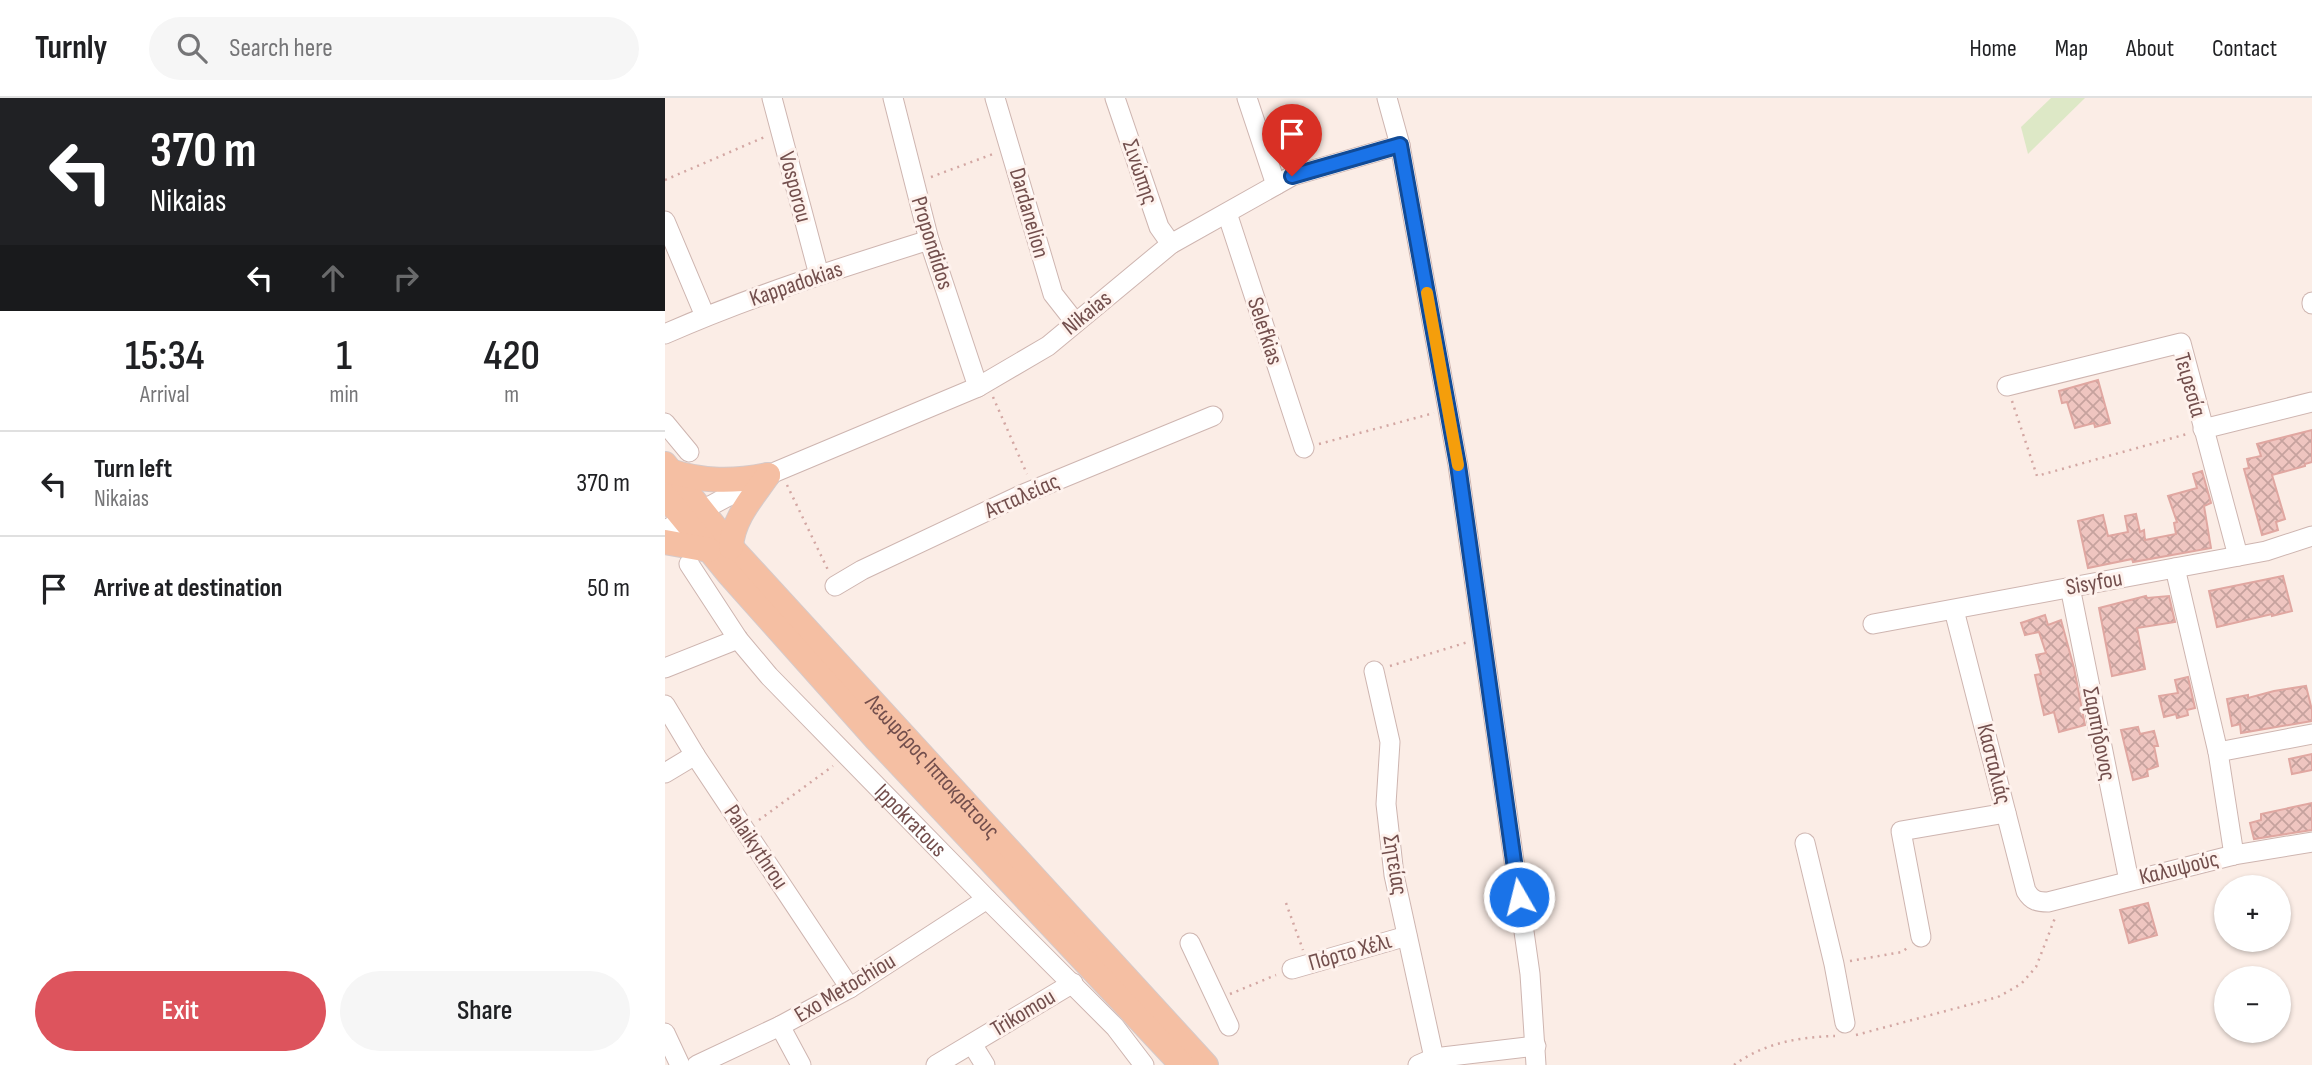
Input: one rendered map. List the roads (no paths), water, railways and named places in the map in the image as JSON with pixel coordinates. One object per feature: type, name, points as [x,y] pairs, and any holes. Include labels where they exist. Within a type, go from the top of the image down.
[{"type":"main road","points":[[667,468],[708,481],[741,480],[774,472]]},
{"type":"main road","name":"Λεωφόρος Ιπποκράτους","points":[[667,468],[678,513],[710,554],[876,740],[1182,1065]]},
{"type":"main road","points":[[665,542],[710,554],[732,536],[742,511],[774,472]]},
{"type":"main road","name":"Λεωφόρος Ιπποκράτους","points":[[710,554],[1206,1065]]},
{"type":"street","name":"Vosporou","points":[[772,98],[819,275]]},
{"type":"street","name":"Propondidos","points":[[893,98],[929,240],[982,385]]},
{"type":"street","name":"Dardanelion","points":[[995,98],[1053,294],[1075,322]]},
{"type":"street","name":"Σινώπης","points":[[1115,98],[1159,227],[1171,244]]},
{"type":"street","points":[[1247,98],[1276,185]]},
{"type":"street","points":[[1387,98],[1400,145],[1448,410],[1530,974],[1536,1055],[1426,1061]]},
{"type":"street","name":"Nikaias","points":[[678,513],[982,385],[1048,346],[1171,244],[1292,176],[1400,145]]},
{"type":"street","name":"Selefkias","points":[[1227,213],[1304,448]]},
{"type":"street","points":[[665,221],[705,316]]},
{"type":"street","name":"Kappadokias","points":[[665,334],[705,316],[819,275],[929,240]]},
{"type":"street","name":"Τειρεσία","points":[[2007,386],[2181,343],[2238,556]]},
{"type":"street","points":[[2203,429],[2312,402]]},
{"type":"street","name":"Ατταλείας","points":[[835,586],[862,570],[1034,490],[1213,416]]},
{"type":"street","points":[[665,423],[689,452]]},
{"type":"street","name":"Sisyfou","points":[[1874,624],[2266,551],[2312,536]]},
{"type":"street","name":"Ippokratous","points":[[710,554],[737,639],[847,756],[1073,983],[1115,1027],[1144,1065]]},
{"type":"street","points":[[2175,568],[2218,752],[2234,855]]},
{"type":"street","name":"Σαρπήδονος","points":[[2070,587],[2129,880]]},
{"type":"street","name":"Κασταλιάς","points":[[1954,610],[2026,891],[2038,902],[2055,900]]},
{"type":"street","points":[[665,668],[737,639]]},
{"type":"street","name":"Σητείας","points":[[1374,671],[1390,743],[1386,804],[1394,875],[1407,936],[1426,1061]]},
{"type":"street","name":"Palaikythrou","points":[[665,705],[744,830],[850,988]]},
{"type":"street","points":[[2218,752],[2312,734]]},
{"type":"street","points":[[665,773],[695,755]]},
{"type":"street","points":[[1921,937],[1901,831],[2006,813]]},
{"type":"street","name":"Καλυψούς","points":[[2055,900],[2234,855],[2312,842]]},
{"type":"street","points":[[1805,844],[1834,964],[1844,1032]]},
{"type":"street","name":"Exo Metochiou","points":[[697,1065],[780,1026],[850,988],[987,899]]},
{"type":"street","name":"Πόρτο Χέλι","points":[[1300,966],[1407,936]]},
{"type":"street","points":[[1191,943],[1229,1026]]},
{"type":"street","name":"Trikomou","points":[[936,1065],[1073,983]]},
{"type":"street","points":[[780,1026],[801,1065]]},
{"type":"street","points":[[665,1033],[680,1065]]},
{"type":"street","points":[[972,1044],[985,1065]]}]
